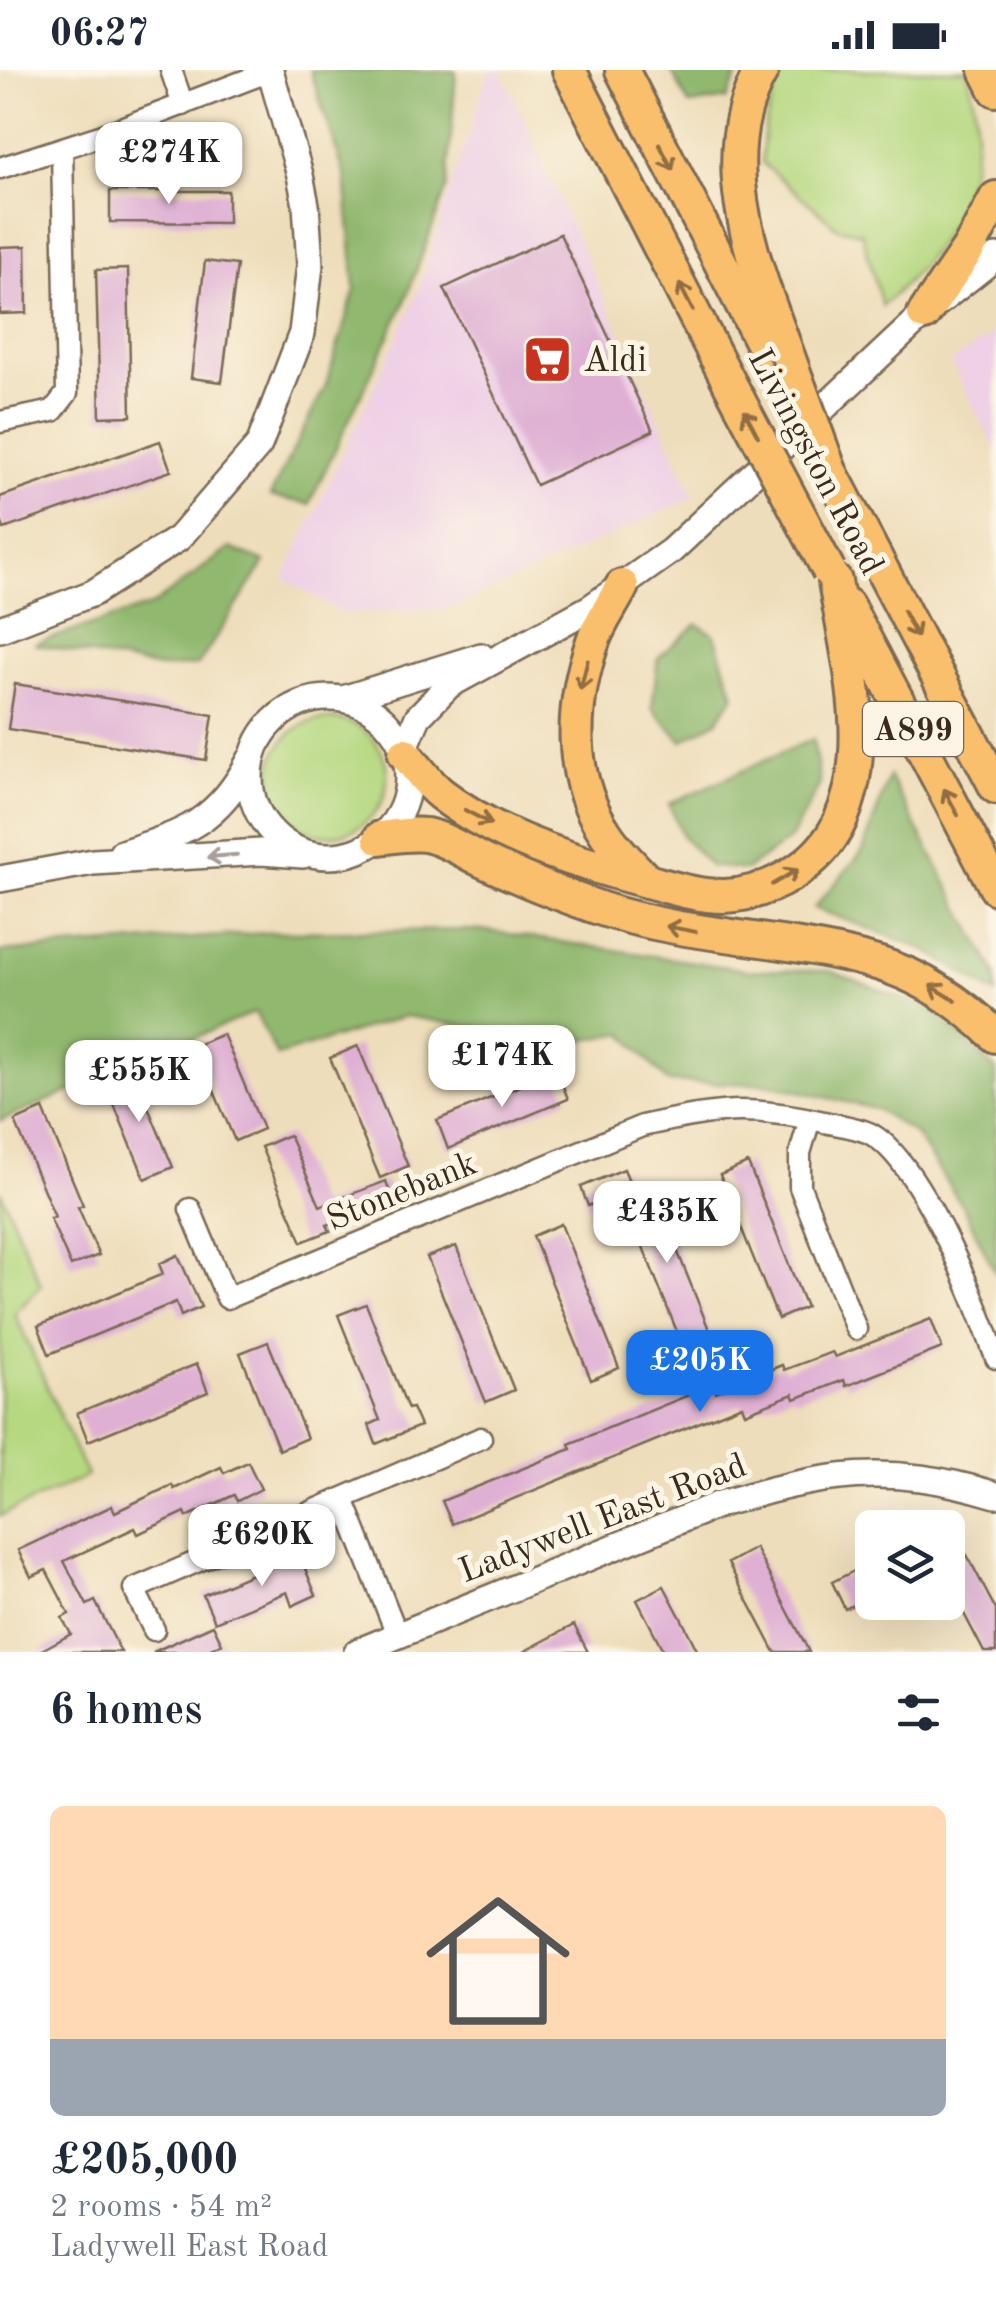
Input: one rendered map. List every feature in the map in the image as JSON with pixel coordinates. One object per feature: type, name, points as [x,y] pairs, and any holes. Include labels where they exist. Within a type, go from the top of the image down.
[{"type":"main road","name":"Livingston Road","points":[[569,70],[996,888]]},
{"type":"main road","name":"Livingston Road","points":[[622,70],[773,342],[830,471],[996,787]]},
{"type":"main road","points":[[762,70],[741,130],[738,188],[773,342]]},
{"type":"main road","points":[[986,70],[996,90]]},
{"type":"main road","points":[[924,314],[969,248],[996,198]]},
{"type":"main road","points":[[405,752],[437,791],[470,814],[553,853],[694,895],[728,896],[759,890],[810,862],[830,840],[849,795],[856,721],[832,576]]},
{"type":"main road","points":[[622,586],[594,639],[578,699],[575,750],[588,800],[606,836],[647,881]]},
{"type":"main road","points":[[380,838],[406,834],[444,840],[540,887],[672,928],[880,964],[924,981],[969,1010],[996,1036]]},
{"type":"street","points":[[170,70],[183,105]]},
{"type":"street","points":[[0,168],[62,150],[270,70],[300,175],[310,266],[302,333],[259,445],[179,538],[93,593],[0,629]]},
{"type":"street","points":[[0,422],[52,411],[66,392],[62,150]]},
{"type":"street","points":[[405,752],[418,716],[448,685],[590,608],[704,524],[924,314],[996,257]]},
{"type":"street","points":[[94,862],[172,836],[208,818],[238,784],[264,731],[284,712],[308,700],[342,699],[513,648]]},
{"type":"street","points":[[0,879],[94,862],[261,852],[341,856],[362,850],[396,821],[406,800],[409,777],[405,752],[394,732],[363,705],[342,699]]},
{"type":"street","points":[[254,752],[250,774],[252,798],[262,819],[277,837],[319,856]]},
{"type":"street","name":"Stonebank","points":[[190,1210],[227,1298],[642,1126],[705,1112],[760,1109],[868,1132],[891,1150],[910,1175],[942,1233],[996,1358]]},
{"type":"street","points":[[810,1119],[800,1153],[800,1186],[856,1329]]},
{"type":"street","points":[[154,1630],[134,1589],[481,1438]]},
{"type":"street","name":"Ladywell East Road","points":[[356,1652],[720,1504],[777,1487],[835,1475],[895,1474],[950,1482],[996,1495]]},
{"type":"street","points":[[342,1499],[397,1634]]},
{"type":"shaded area","points":[[489,70],[501,70],[694,497],[453,608],[341,613],[284,578],[416,297]]},
{"type":"shaded area","points":[[996,332],[996,451],[951,362]]},
{"type":"green space","points":[[310,70],[456,71],[447,187],[404,304],[309,504],[270,496],[326,385],[355,289],[345,176]]},
{"type":"green space","points":[[671,70],[740,70],[727,99],[689,105]]},
{"type":"green space","points":[[782,70],[967,70],[975,106],[976,140],[962,201],[929,256],[882,306],[862,233],[838,228],[762,163],[763,138]]},
{"type":"green space","points":[[230,548],[265,562],[198,665],[160,668],[34,644],[153,605]]},
{"type":"green space","points":[[697,624],[715,635],[734,695],[717,721],[682,741],[652,708],[658,658]]},
{"type":"green space","points":[[329,719],[351,724],[370,736],[382,755],[387,777],[382,799],[370,818],[351,830],[329,835],[307,830],[288,818],[276,799],[271,777],[276,755],[288,736],[307,724]]},
{"type":"green space","points":[[813,739],[820,784],[790,839],[746,870],[710,866],[683,837],[669,804]]},
{"type":"green space","points":[[889,776],[996,974],[996,994],[924,949],[814,908],[863,851]]},
{"type":"green space","points":[[482,930],[746,970],[830,971],[932,1010],[996,1070],[996,1274],[963,1207],[915,1134],[876,1109],[769,1084],[668,1082],[623,1033],[568,1043],[405,1016],[277,1056],[255,1012],[0,1121],[0,952],[278,932]]},
{"type":"green space","points":[[0,1190],[41,1285],[15,1314],[87,1476],[0,1516]]},
{"type":"building","points":[[110,191],[228,191],[228,223],[110,222]]},
{"type":"building","name":"Aldi","points":[[560,234],[653,431],[536,485],[444,288]]},
{"type":"building","points":[[26,246],[27,313],[0,314],[0,247]]},
{"type":"building","points":[[205,261],[237,265],[222,382],[191,378]]},
{"type":"building","points":[[128,269],[131,416],[100,417],[96,270]]},
{"type":"building","points":[[160,441],[171,471],[4,529],[0,497]]},
{"type":"building","points":[[15,684],[213,715],[206,760],[8,729]]},
{"type":"building","points":[[223,1034],[263,1129],[235,1141],[195,1046]]},
{"type":"building","points":[[358,1046],[408,1166],[380,1178],[330,1058]]},
{"type":"building","points":[[133,1071],[173,1167],[145,1179],[105,1083]]},
{"type":"building","points":[[557,1071],[568,1099],[448,1149],[437,1120]]},
{"type":"building","points":[[43,1109],[99,1255],[71,1266],[15,1121]]},
{"type":"building","points":[[289,1135],[320,1206],[386,1181],[393,1201],[327,1225],[330,1231],[302,1242],[261,1147]]},
{"type":"building","points":[[748,1163],[806,1307],[778,1319],[720,1175]]},
{"type":"building","points":[[624,1169],[632,1188],[588,1206],[581,1187]]},
{"type":"building","points":[[652,1188],[710,1332],[682,1344],[624,1200]]},
{"type":"building","points":[[561,1224],[619,1368],[591,1380],[533,1236]]},
{"type":"building","points":[[456,1246],[514,1390],[486,1402],[427,1257]]},
{"type":"building","points":[[178,1255],[201,1307],[181,1316],[176,1302],[49,1354],[38,1326],[163,1274],[159,1264]]},
{"type":"building","points":[[366,1304],[408,1409],[412,1408],[420,1426],[376,1444],[369,1425],[380,1420],[338,1315]]},
{"type":"building","points":[[931,1319],[942,1348],[846,1386],[844,1380],[745,1413],[742,1405],[452,1524],[442,1501],[713,1385],[716,1392],[782,1365],[784,1370],[832,1352],[835,1357]]},
{"type":"building","points":[[268,1342],[307,1438],[279,1450],[240,1353]]},
{"type":"building","points":[[197,1364],[208,1392],[88,1441],[77,1413]]},
{"type":"building","points":[[248,1462],[261,1489],[237,1501],[234,1495],[187,1517],[185,1512],[138,1534],[135,1528],[64,1561],[87,1605],[95,1601],[121,1652],[38,1652],[71,1634],[62,1618],[69,1614],[46,1570],[31,1577],[18,1550],[112,1506],[115,1512],[172,1485],[174,1489],[221,1467],[224,1473]]},
{"type":"building","points":[[755,1548],[809,1652],[775,1652],[728,1563]]},
{"type":"building","points":[[299,1554],[316,1595],[292,1606],[287,1592],[215,1622],[203,1595]]},
{"type":"building","points":[[965,1556],[996,1610],[996,1652],[984,1652],[965,1616]]},
{"type":"building","points":[[855,1570],[855,1604],[845,1609],[832,1582]]},
{"type":"building","points":[[664,1586],[698,1652],[664,1652],[637,1600]]},
{"type":"building","points":[[213,1625],[222,1644],[204,1652],[153,1652]]},
{"type":"building","points":[[574,1625],[588,1652],[523,1652]]},
{"type":"place","name":"Aldi","points":[[548,359]]}]
